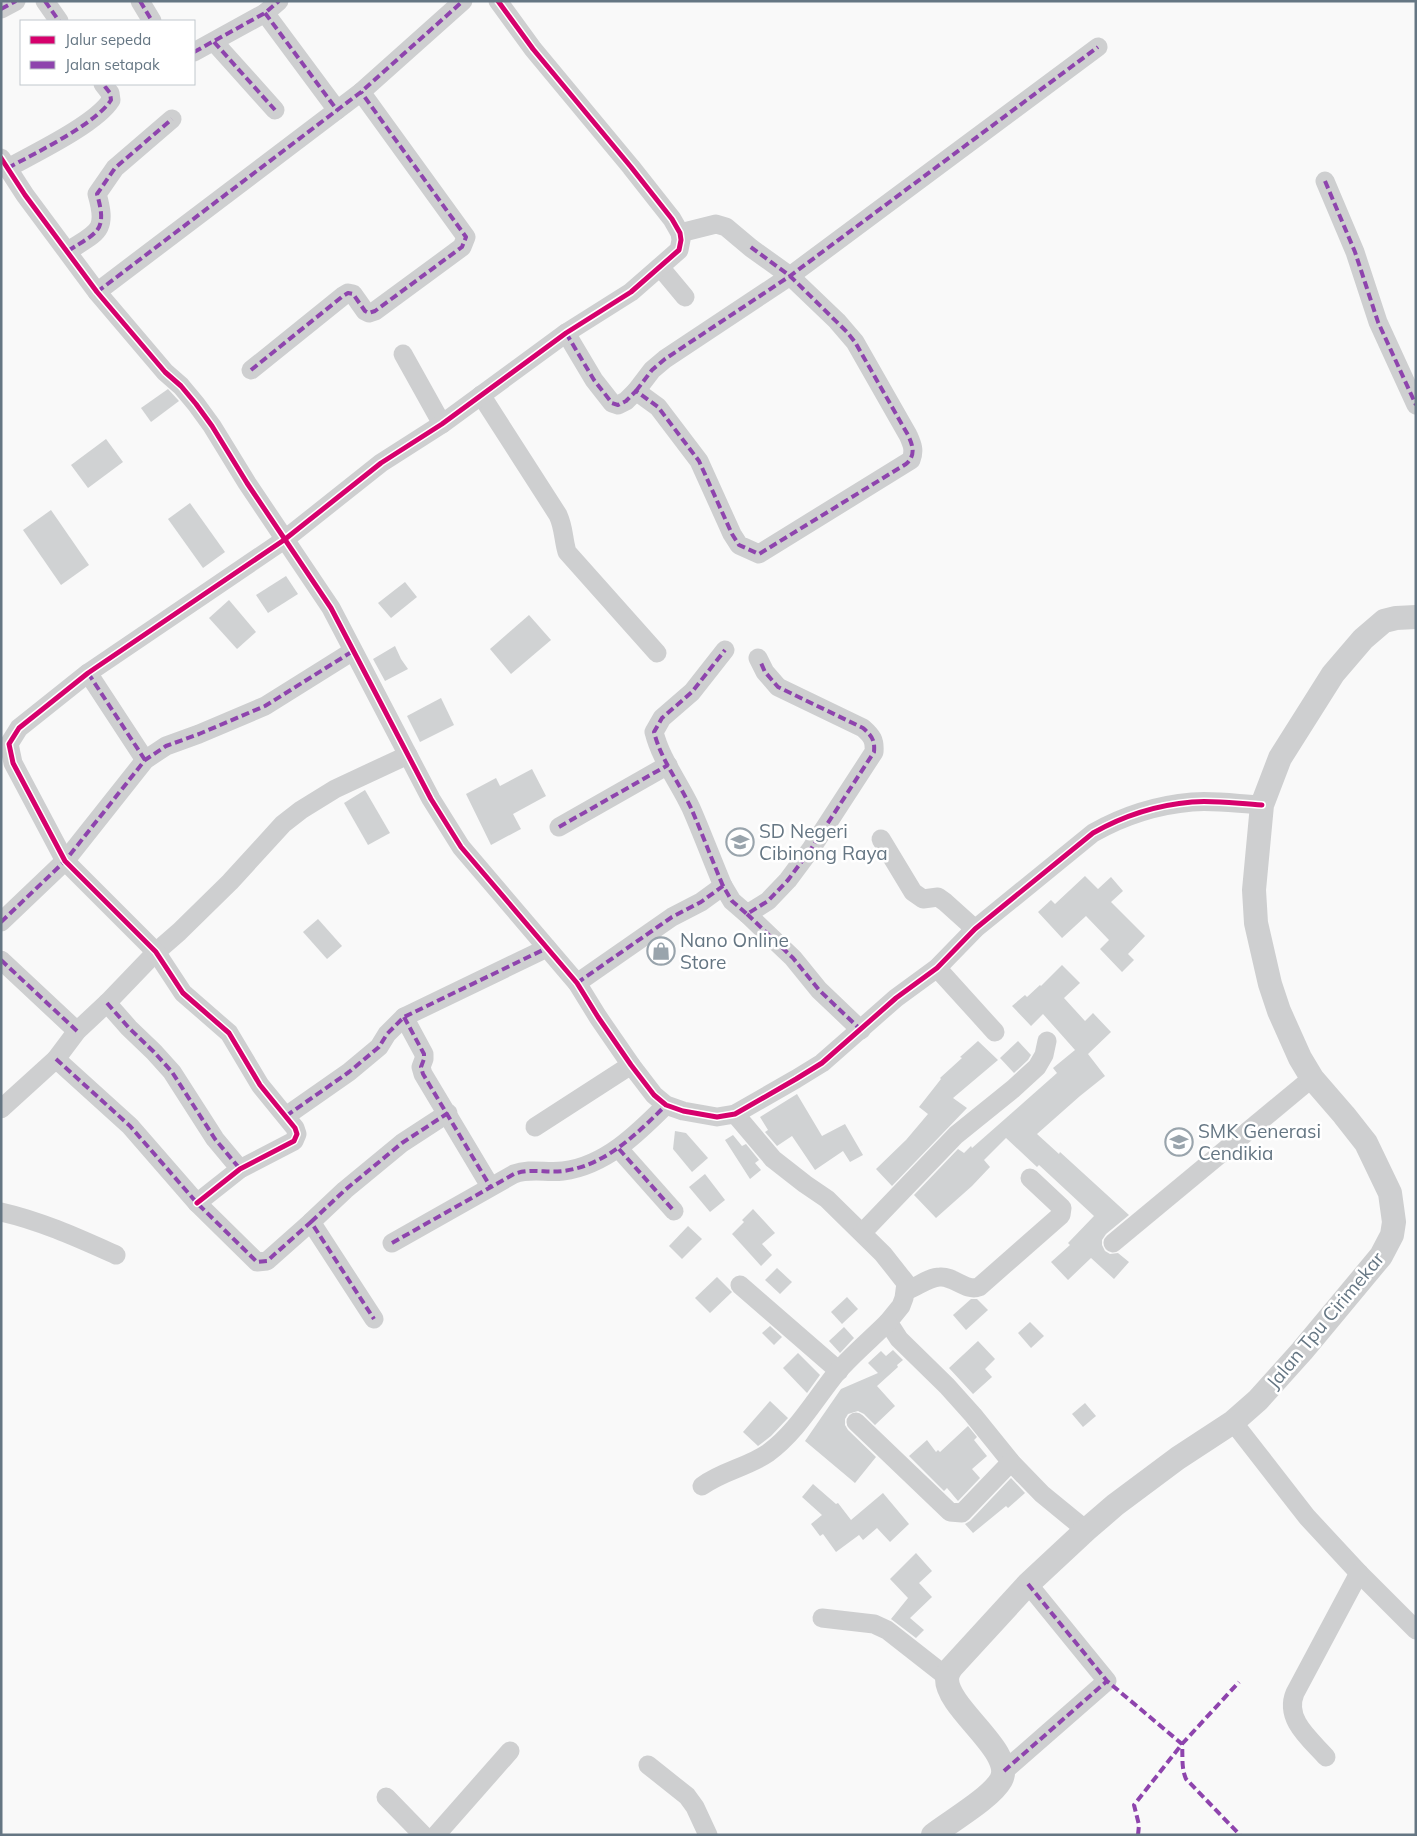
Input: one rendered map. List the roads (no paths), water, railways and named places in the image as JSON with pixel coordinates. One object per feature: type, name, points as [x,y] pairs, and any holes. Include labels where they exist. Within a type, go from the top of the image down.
[{"type":"street","points":[[1,9],[16,1]]},
{"type":"street","points":[[45,1],[58,20]]},
{"type":"street","points":[[140,1],[151,20]]},
{"type":"street","points":[[97,292],[361,92],[463,1]]},
{"type":"street","points":[[197,1203],[240,1169],[294,1142],[297,1134],[295,1128],[260,1085],[232,1037],[183,993],[156,952],[65,860],[13,763],[5,743],[19,728],[88,673],[284,540],[381,463],[442,424],[566,332],[631,292],[679,250],[680,233],[672,220],[631,167],[533,50],[498,1]]},
{"type":"street","points":[[195,52],[272,7],[337,110]]},
{"type":"street","points":[[214,42],[275,110]]},
{"type":"street","points":[[566,332],[608,401],[618,405],[626,401],[652,370],[664,359],[790,276],[1098,47]]},
{"type":"street","points":[[104,85],[110,93],[111,100],[105,109],[70,133],[5,163],[25,195],[97,292],[165,372],[181,386],[196,404],[330,608],[431,799],[461,847],[577,983],[598,1017],[654,1096],[666,1105],[683,1111],[717,1117],[735,1114],[796,1080],[822,1063],[896,998],[937,968],[975,929],[1093,833],[1115,821],[1161,807],[1193,802],[1262,805]]},
{"type":"street","points":[[251,370],[348,293],[353,294],[365,311],[369,313],[462,248],[466,237],[361,92]]},
{"type":"street","points":[[68,251],[95,233],[101,226],[102,209],[97,194],[115,168],[172,119]]},
{"type":"street","points":[[1325,181],[1355,252],[1378,322],[1416,405]]},
{"type":"street","points":[[636,391],[658,407],[698,461],[739,545],[759,554],[906,464],[911,460],[913,453],[912,445],[856,342],[790,276],[726,227],[716,224],[680,233]]},
{"type":"street","points":[[660,267],[685,296]]},
{"type":"street","points":[[403,354],[442,424]]},
{"type":"street","points":[[481,395],[558,515],[564,528],[563,539],[567,552],[657,653]]},
{"type":"street","name":"Jalan Tpu Cirimekar","points":[[947,1677],[955,1662],[1028,1584],[1086,1530],[1115,1505],[1170,1464],[1233,1422],[1258,1400],[1302,1351],[1381,1256],[1392,1235],[1394,1222],[1390,1193],[1366,1143],[1312,1078],[1300,1058],[1279,1011],[1270,984],[1256,923],[1254,890],[1262,805],[1280,758],[1333,674],[1363,639],[1402,618]]},
{"type":"street","points":[[725,650],[692,692],[656,725],[654,732],[657,744],[690,807],[722,886],[732,901],[793,958],[819,990],[861,1030]]},
{"type":"street","points":[[1,922],[65,860],[144,760],[166,746],[265,706],[353,651]]},
{"type":"street","points":[[747,914],[768,902],[793,872],[816,841],[874,752],[872,736],[863,728],[778,687],[765,672],[758,658]]},
{"type":"street","points":[[88,673],[144,760]]},
{"type":"street","points":[[1,1109],[56,1059],[77,1031],[230,882],[283,824],[301,810],[335,789],[408,755]]},
{"type":"street","points":[[559,827],[668,765]]},
{"type":"street","points":[[881,839],[913,892],[923,899],[938,897],[975,929]]},
{"type":"street","points":[[577,983],[664,922],[701,902],[722,886]]},
{"type":"street","points":[[286,1116],[349,1072],[379,1047],[404,1017],[546,948]]},
{"type":"street","points":[[1,960],[77,1031]]},
{"type":"street","points":[[937,968],[995,1032]]},
{"type":"street","points":[[107,1003],[172,1072],[215,1139],[240,1169]]},
{"type":"street","points":[[404,1017],[424,1054],[421,1067],[424,1074],[490,1186]]},
{"type":"street","points":[[862,1233],[956,1135],[1037,1067],[1044,1055],[1047,1041]]},
{"type":"street","points":[[56,1059],[130,1126],[197,1203],[257,1262],[267,1261],[345,1190],[402,1143],[448,1113]]},
{"type":"street","points":[[535,1127],[631,1064]]},
{"type":"street","points":[[1113,1243],[1312,1078]]},
{"type":"street","points":[[392,1243],[490,1186],[522,1170],[548,1172],[565,1170],[582,1166],[619,1148],[666,1105]]},
{"type":"street","points":[[702,1486],[767,1454],[781,1442],[809,1411],[839,1371],[888,1322],[901,1306],[906,1291],[906,1283],[862,1233],[827,1199],[773,1159],[735,1114]]},
{"type":"street","points":[[619,1148],[674,1211]]},
{"type":"street","points":[[906,1291],[928,1280],[940,1277],[953,1279],[974,1289],[979,1287],[1061,1215],[1062,1208],[1030,1178]]},
{"type":"street","points":[[1,1212],[65,1233],[116,1255]]},
{"type":"street","points":[[311,1222],[374,1319]]},
{"type":"street","points":[[740,1285],[839,1371]]},
{"type":"street","points":[[888,1322],[899,1339],[946,1386],[1011,1462],[1042,1494],[1086,1530]]},
{"type":"street","points":[[856,1422],[950,1512],[962,1513],[1011,1462]]},
{"type":"street","points":[[1233,1422],[1307,1517],[1416,1630]]},
{"type":"street","points":[[1326,1757],[1295,1722],[1292,1704],[1295,1693],[1359,1573]]},
{"type":"street","points":[[1004,1771],[1107,1681],[1028,1584]]},
{"type":"street","points":[[822,1618],[874,1624],[887,1630],[947,1677],[948,1685],[954,1698],[999,1757],[1004,1771],[998,1785],[933,1835]]},
{"type":"street","points":[[436,1835],[510,1751]]},
{"type":"street","points":[[648,1765],[687,1796],[695,1807],[708,1835]]},
{"type":"street","points":[[386,1797],[422,1835]]},
{"type":"place","name":"SD Negeri Cibinong Raya","points":[[740,842]]},
{"type":"place","name":"Nano Online Store","points":[[661,951]]},
{"type":"place","name":"SMK Generasi Cendikia","points":[[1179,1142]]}]
